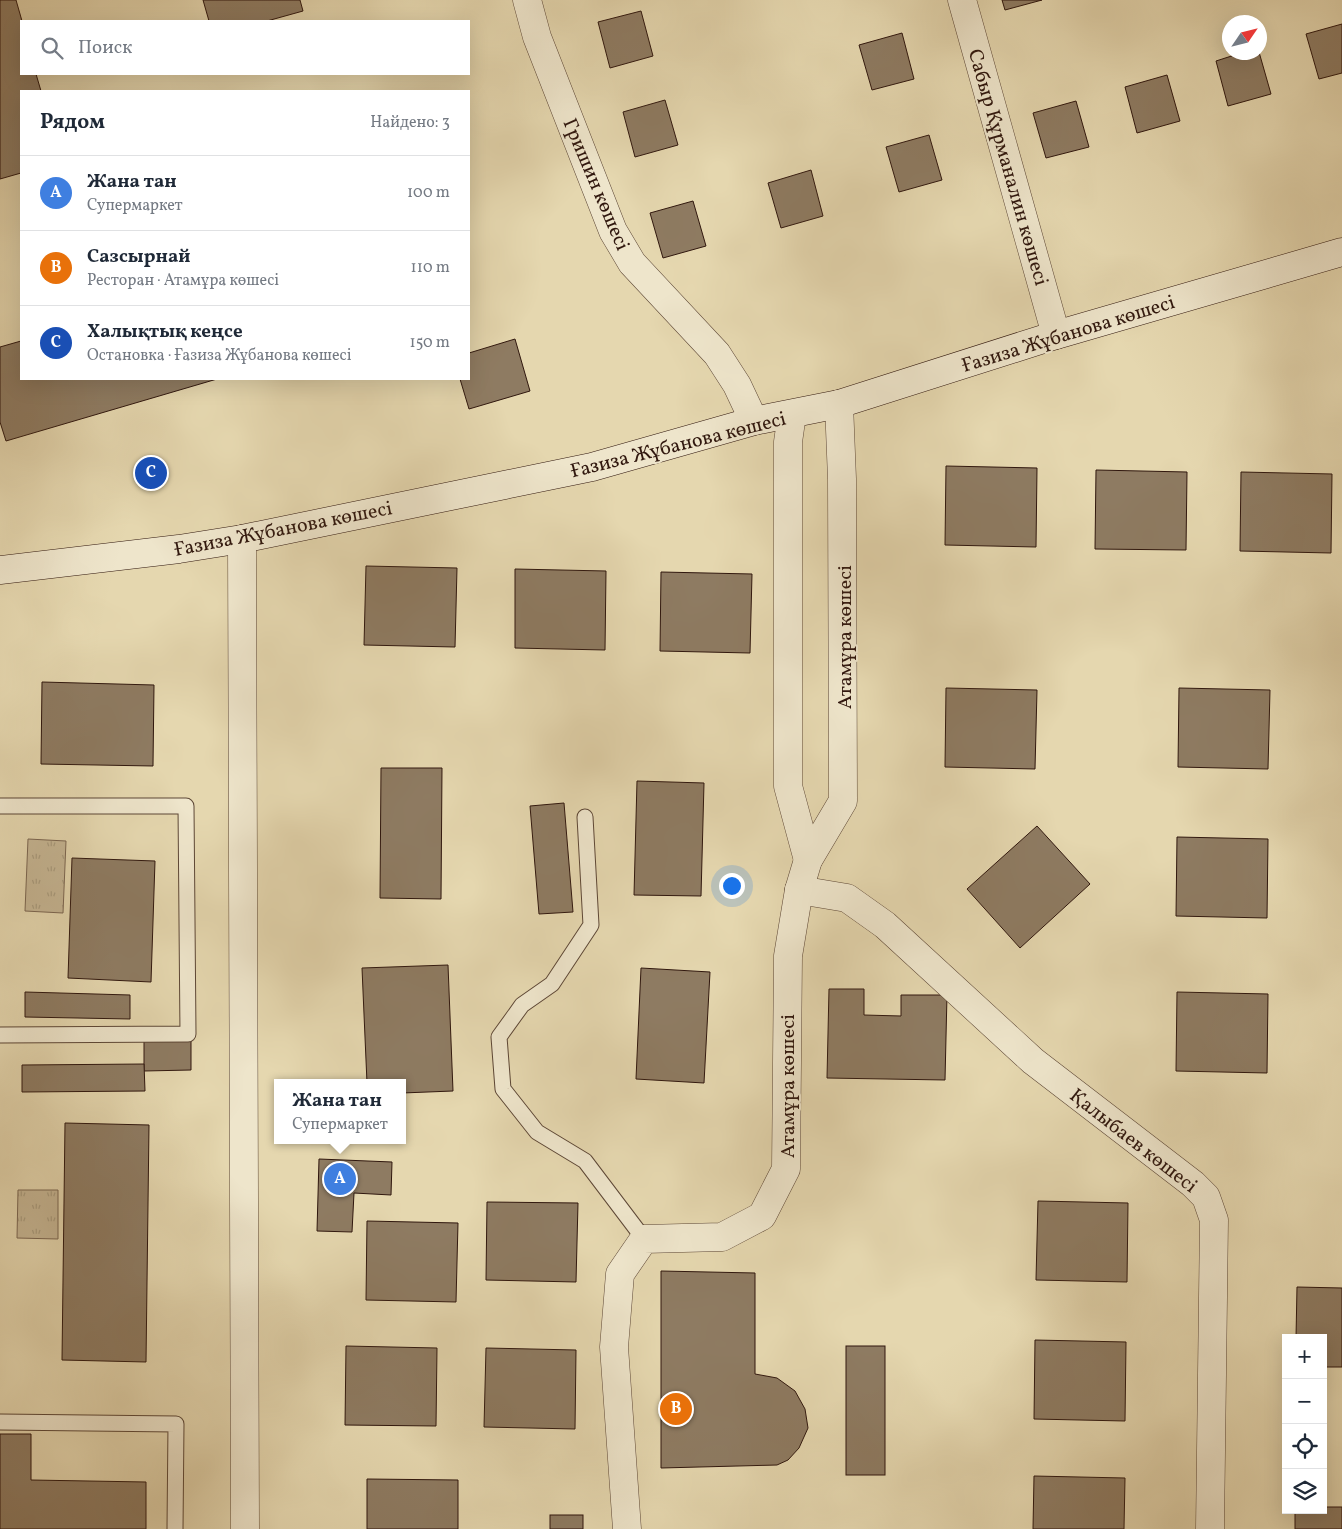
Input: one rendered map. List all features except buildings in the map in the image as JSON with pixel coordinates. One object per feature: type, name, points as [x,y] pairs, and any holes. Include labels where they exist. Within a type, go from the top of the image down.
[{"type":"street","name":"Гришин көшесі","points":[[527,0],[536,37],[613,232],[632,263],[717,354],[737,385],[754,421]]},
{"type":"street","name":"Сабыр Құрманалин көшесі","points":[[962,0],[1056,335]]},
{"type":"street","name":"Ғазиза Жұбанова көшесі","points":[[0,570],[179,549],[242,539],[592,467],[754,421],[839,404],[1056,335],[1342,252]]},
{"type":"street","name":"Атамұра көшесі","points":[[644,1239],[722,1237],[762,1216],[786,1169],[788,956],[799,890],[808,860],[843,801],[843,509],[839,404]]},
{"type":"street","points":[[792,414],[788,442],[788,786],[808,860]]},
{"type":"street","points":[[242,539],[245,1529]]},
{"type":"street","name":"Қалыбаев көшесі","points":[[799,890],[847,898],[885,925],[1032,1061],[1193,1184],[1206,1197],[1214,1220],[1210,1529]]},
{"type":"street","points":[[628,1529],[614,1347],[620,1274],[644,1239]]},
{"type":"lane","points":[[0,806],[186,806],[188,1034],[0,1034]]},
{"type":"lane","points":[[585,817],[591,925],[552,984],[522,1005],[499,1037],[503,1089],[537,1132],[585,1161],[644,1239]]},
{"type":"lane","points":[[0,1422],[176,1424],[175,1529]]},
{"type":"green space","points":[[28,839],[66,841],[63,913],[25,911]]},
{"type":"green space","points":[[18,1190],[58,1190],[58,1239],[17,1238]]},
{"type":"place","name":"Халықтық кеңсе","points":[[151,473]]},
{"type":"place","name":"Жана тан","points":[[340,1179]]},
{"type":"place","name":"Сазсырнай","points":[[676,1409]]}]
